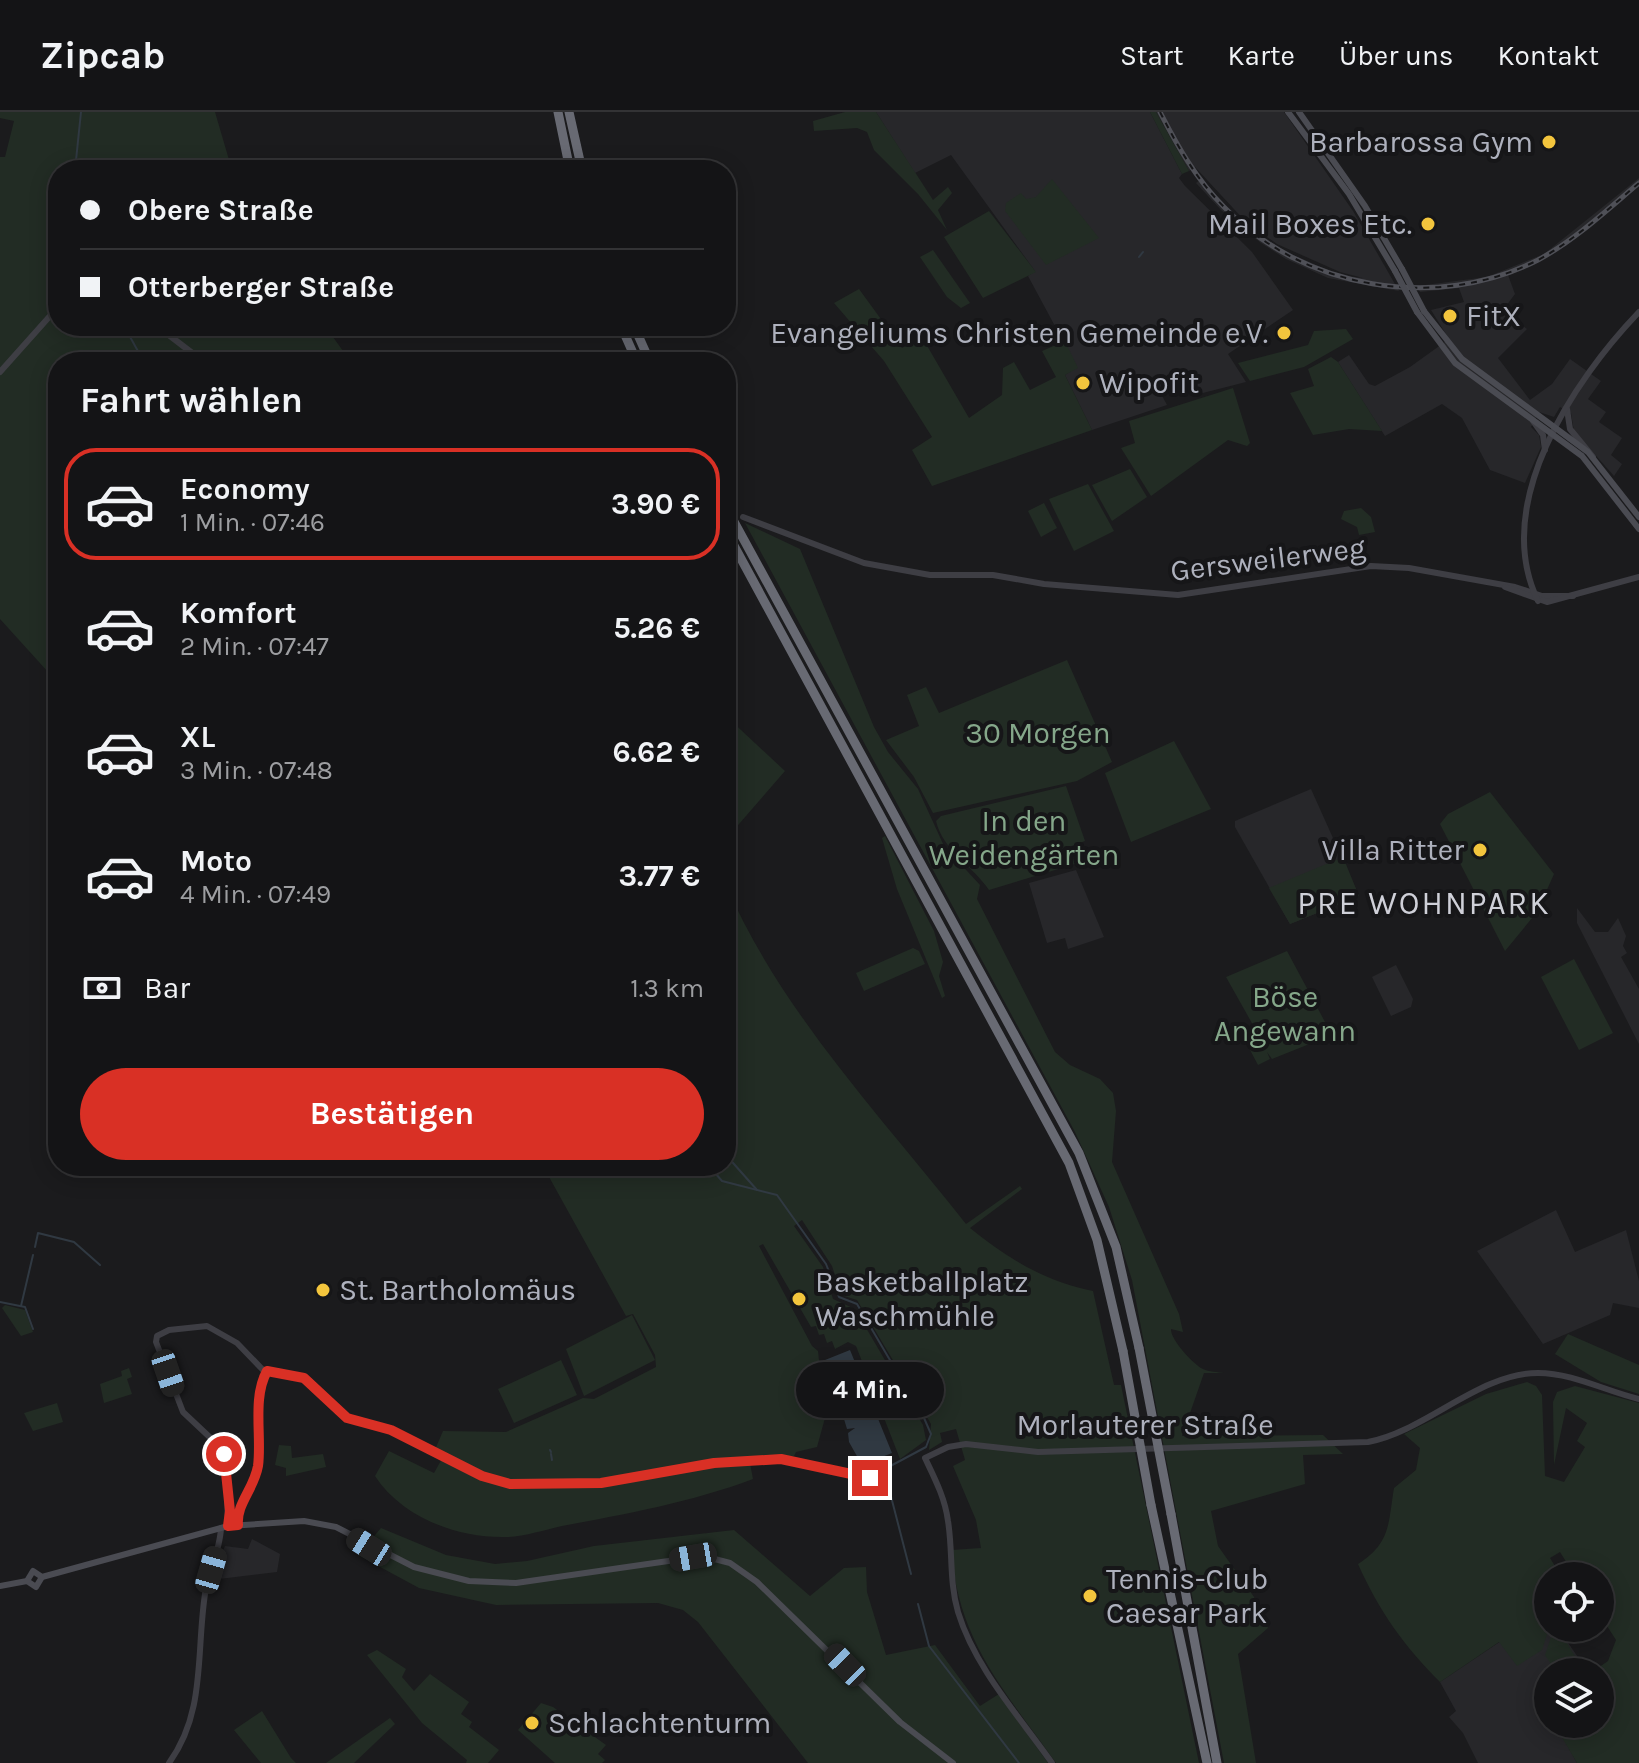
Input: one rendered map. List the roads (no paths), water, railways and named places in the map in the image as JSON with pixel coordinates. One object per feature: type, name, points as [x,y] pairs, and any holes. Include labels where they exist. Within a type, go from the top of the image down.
[{"type":"highway","points":[[558,112],[568,160]]},
{"type":"highway","points":[[569,112],[580,160]]},
{"type":"highway","points":[[736,525],[1079,1153],[1116,1247],[1139,1348],[1217,1763]]},
{"type":"highway","points":[[736,549],[1065,1155],[1094,1227],[1123,1351],[1151,1505],[1207,1763]]},
{"type":"main road","points":[[1288,112],[1356,203],[1398,270]]},
{"type":"main road","points":[[1299,112],[1365,206],[1435,340],[1455,363],[1533,421],[1554,430],[1590,464],[1639,529]]},
{"type":"main road","points":[[1420,311],[1462,359],[1595,460],[1639,517]]},
{"type":"main road","points":[[0,1586],[27,1581],[36,1587],[42,1577],[238,1525],[323,1523],[414,1567],[488,1583],[516,1583],[618,1571],[693,1557],[722,1560],[757,1582],[900,1722],[953,1763]]},
{"type":"main road","points":[[27,1581],[33,1571],[42,1577]]},
{"type":"street","points":[[1538,601],[1526,575],[1524,526],[1545,451],[1567,407],[1603,354],[1639,312]]},
{"type":"street","points":[[0,372],[48,318]]},
{"type":"street","points":[[170,336],[191,352]]},
{"type":"street","points":[[1567,407],[1570,429],[1595,460]]},
{"type":"street","points":[[1533,421],[1543,435],[1545,451]]},
{"type":"street","name":"Gersweilerweg","points":[[743,517],[889,570],[942,576],[993,575],[1036,583],[1178,595],[1371,566],[1409,568],[1504,587],[1538,601],[1573,596],[1639,577]]},
{"type":"street","points":[[1515,587],[1526,575]]},
{"type":"street","name":"Gersweilerweg","points":[[1504,587],[1573,596]]},
{"type":"street","points":[[169,1763],[180,1749],[198,1689],[204,1600],[224,1527],[226,1459],[215,1441],[186,1416],[156,1338],[163,1331],[204,1325],[237,1343],[267,1371],[304,1378],[347,1418],[391,1430],[482,1476],[510,1484],[601,1483],[714,1463],[781,1459],[870,1478]]},
{"type":"street","points":[[238,1525],[238,1509],[250,1494],[257,1470],[260,1388],[267,1371]]},
{"type":"street","name":"Morlauterer Straße","points":[[1052,1763],[995,1683],[963,1625],[951,1581],[948,1517],[940,1488],[925,1458],[948,1447],[966,1444],[1038,1452],[1140,1446],[1309,1446],[1368,1442],[1397,1433],[1502,1379],[1524,1374],[1576,1379],[1639,1399]]},
{"type":"waterway","points":[[76,160],[81,112]]},
{"type":"waterway","points":[[1139,257],[1143,252]]},
{"type":"waterway","points":[[130,336],[138,352]]},
{"type":"waterway","points":[[736,1166],[757,1190]]},
{"type":"waterway","points":[[718,1176],[722,1181],[777,1195],[826,1264],[839,1297],[857,1304],[924,1418],[931,1434],[926,1447],[883,1470]]},
{"type":"waterway","points":[[35,1247],[38,1233],[74,1242],[100,1265]]},
{"type":"waterway","points":[[21,1306],[33,1255]]},
{"type":"waterway","points":[[0,1302],[25,1307],[33,1329]]},
{"type":"waterway","points":[[551,1454],[552,1460]]},
{"type":"waterway","points":[[887,1481],[911,1574]]},
{"type":"waterway","points":[[918,1604],[929,1646],[1019,1763]]},
{"type":"railway","points":[[1160,112],[1196,174],[1224,207],[1256,235],[1292,257],[1331,274],[1372,284],[1415,288],[1457,285],[1498,276],[1538,260],[1565,243],[1639,183]]},
{"type":"place","name":"Barbarossa Gym","points":[[1549,142]]},
{"type":"place","name":"Mail Boxes Etc.","points":[[1428,224]]},
{"type":"place","name":"FitX","points":[[1450,316]]},
{"type":"place","name":"Evangeliums Christen Gemeinde e.V.","points":[[1284,333]]},
{"type":"place","name":"Wipofit","points":[[1083,383]]},
{"type":"place","name":"Villa Ritter","points":[[1480,850]]},
{"type":"place","name":"St. Bartholomäus","points":[[323,1290]]},
{"type":"place","name":"Basketballplatz Waschmühle","points":[[799,1299]]},
{"type":"place","name":"Tennis-Club Caesar Park","points":[[1090,1596]]},
{"type":"place","name":"Schlachtenturm","points":[[532,1723]]},
{"type":"district","name":"PRE WOHNPARK","points":[[1424,903]]},
{"type":"park label","name":"30 Morgen","points":[[1038,733]]},
{"type":"park label","name":"In den Weidengärten","points":[[1024,838]]},
{"type":"park label","name":"Böse Angewann","points":[[1285,1014]]}]
